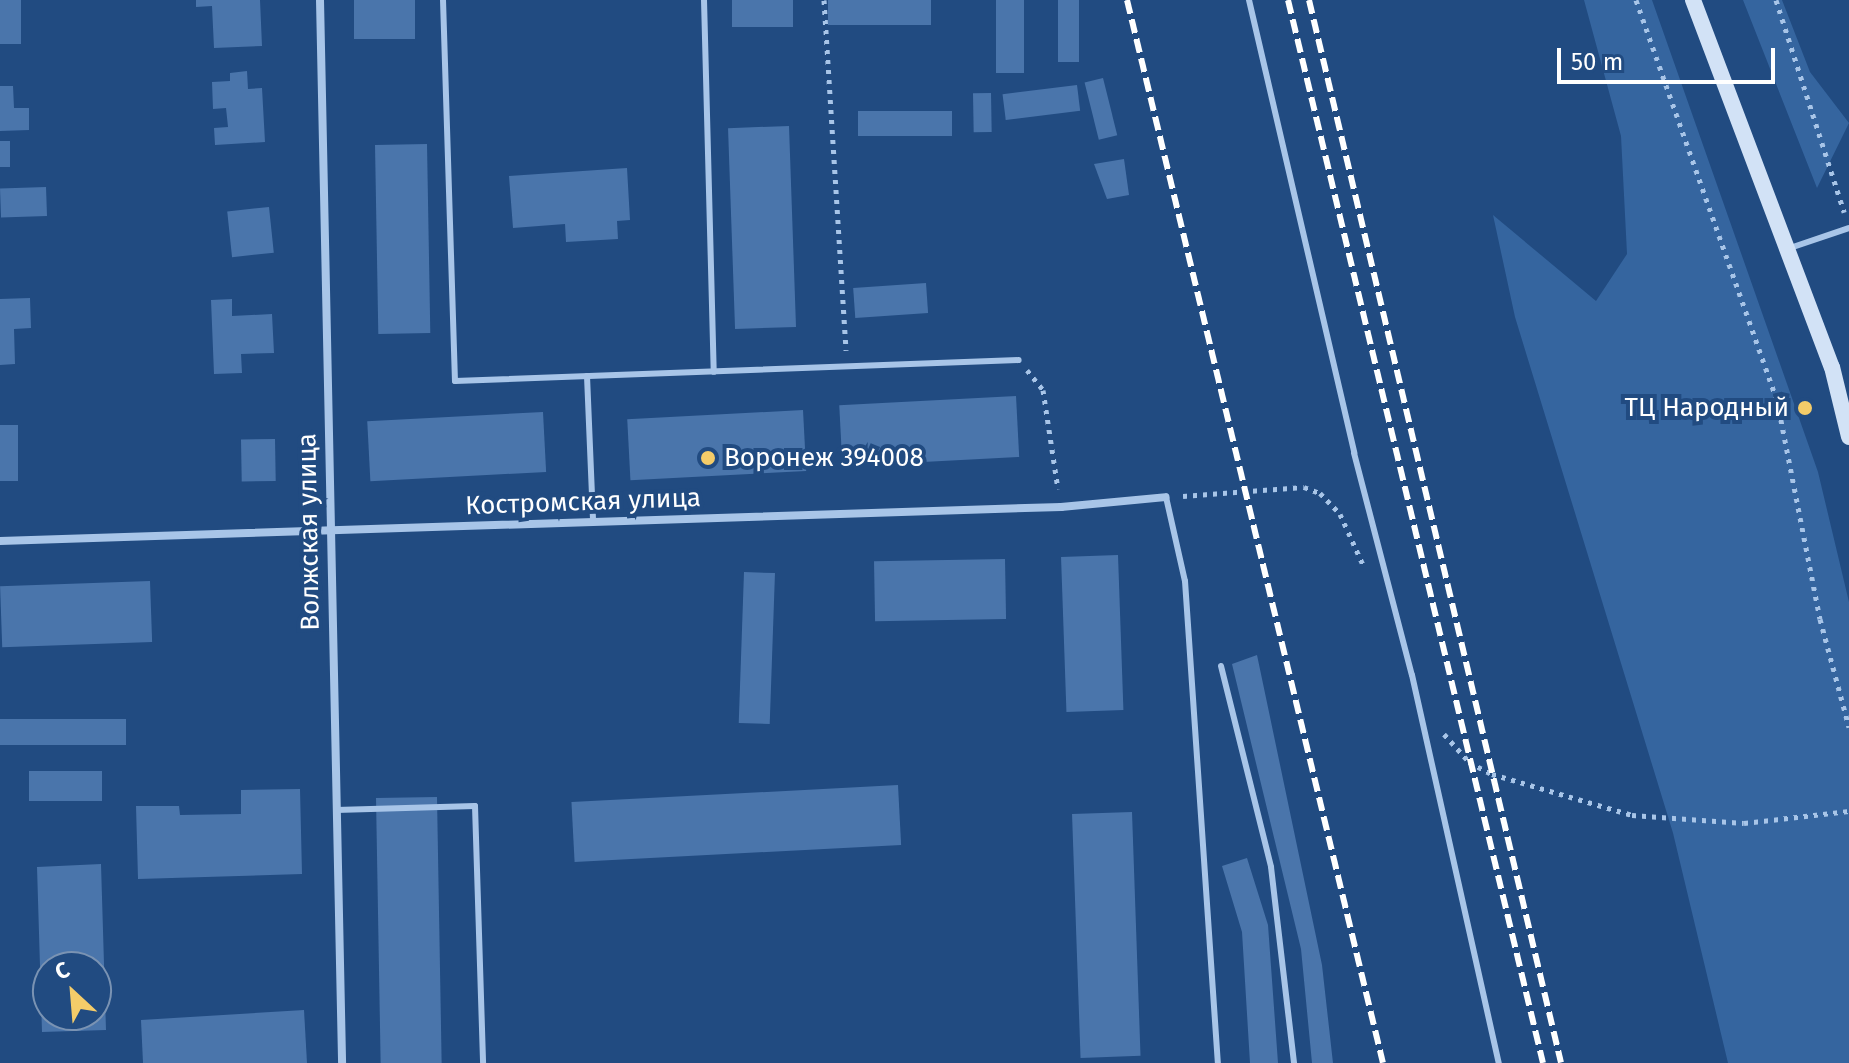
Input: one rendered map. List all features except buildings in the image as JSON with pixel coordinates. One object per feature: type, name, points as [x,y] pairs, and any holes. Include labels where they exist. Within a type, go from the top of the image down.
[{"type":"main road","points":[[1693,0],[1832,367],[1849,437]]},
{"type":"street","name":"Волжская улица","points":[[320,0],[333,810],[342,1063]]},
{"type":"street","name":"Костромская улица","points":[[0,541],[1061,507],[1166,497]]},
{"type":"lane","points":[[443,0],[455,381],[1019,360]]},
{"type":"lane","points":[[704,0],[714,372]]},
{"type":"lane","points":[[1249,0],[1354,453],[1426,733],[1499,1063]]},
{"type":"lane","points":[[1787,249],[1849,228]]},
{"type":"lane","points":[[587,376],[593,521]]},
{"type":"lane","points":[[1166,497],[1185,581],[1218,1063]]},
{"type":"lane","points":[[1221,666],[1271,867],[1294,1063]]},
{"type":"lane","points":[[333,810],[475,806],[483,1063]]},
{"type":"path","points":[[824,0],[847,367]]},
{"type":"path","points":[[1636,0],[1777,400],[1820,619],[1849,727]]},
{"type":"path","points":[[1776,0],[1849,228]]},
{"type":"path","points":[[1019,360],[1043,390],[1061,507]]},
{"type":"path","points":[[1166,497],[1244,496],[1278,486],[1304,487],[1320,493],[1340,514],[1366,573]]},
{"type":"path","points":[[1441,729],[1469,762],[1492,774],[1632,815],[1744,823],[1849,811]]},
{"type":"shaded area","points":[[1584,0],[1652,0],[1818,472],[1849,602],[1849,1063],[1728,1063],[1673,833],[1515,317],[1493,215],[1596,301],[1627,254],[1621,136]]},
{"type":"shaded area","points":[[1743,0],[1782,0],[1810,72],[1849,123],[1817,188]]},
{"type":"railway","points":[[1127,0],[1383,1063]]},
{"type":"railway","points":[[1288,0],[1543,1063]]},
{"type":"railway","points":[[1309,0],[1561,1063]]},
{"type":"place","name":"ТЦ Народный","points":[[1805,408]]},
{"type":"place","name":"Воронеж 394008","points":[[708,458]]}]
